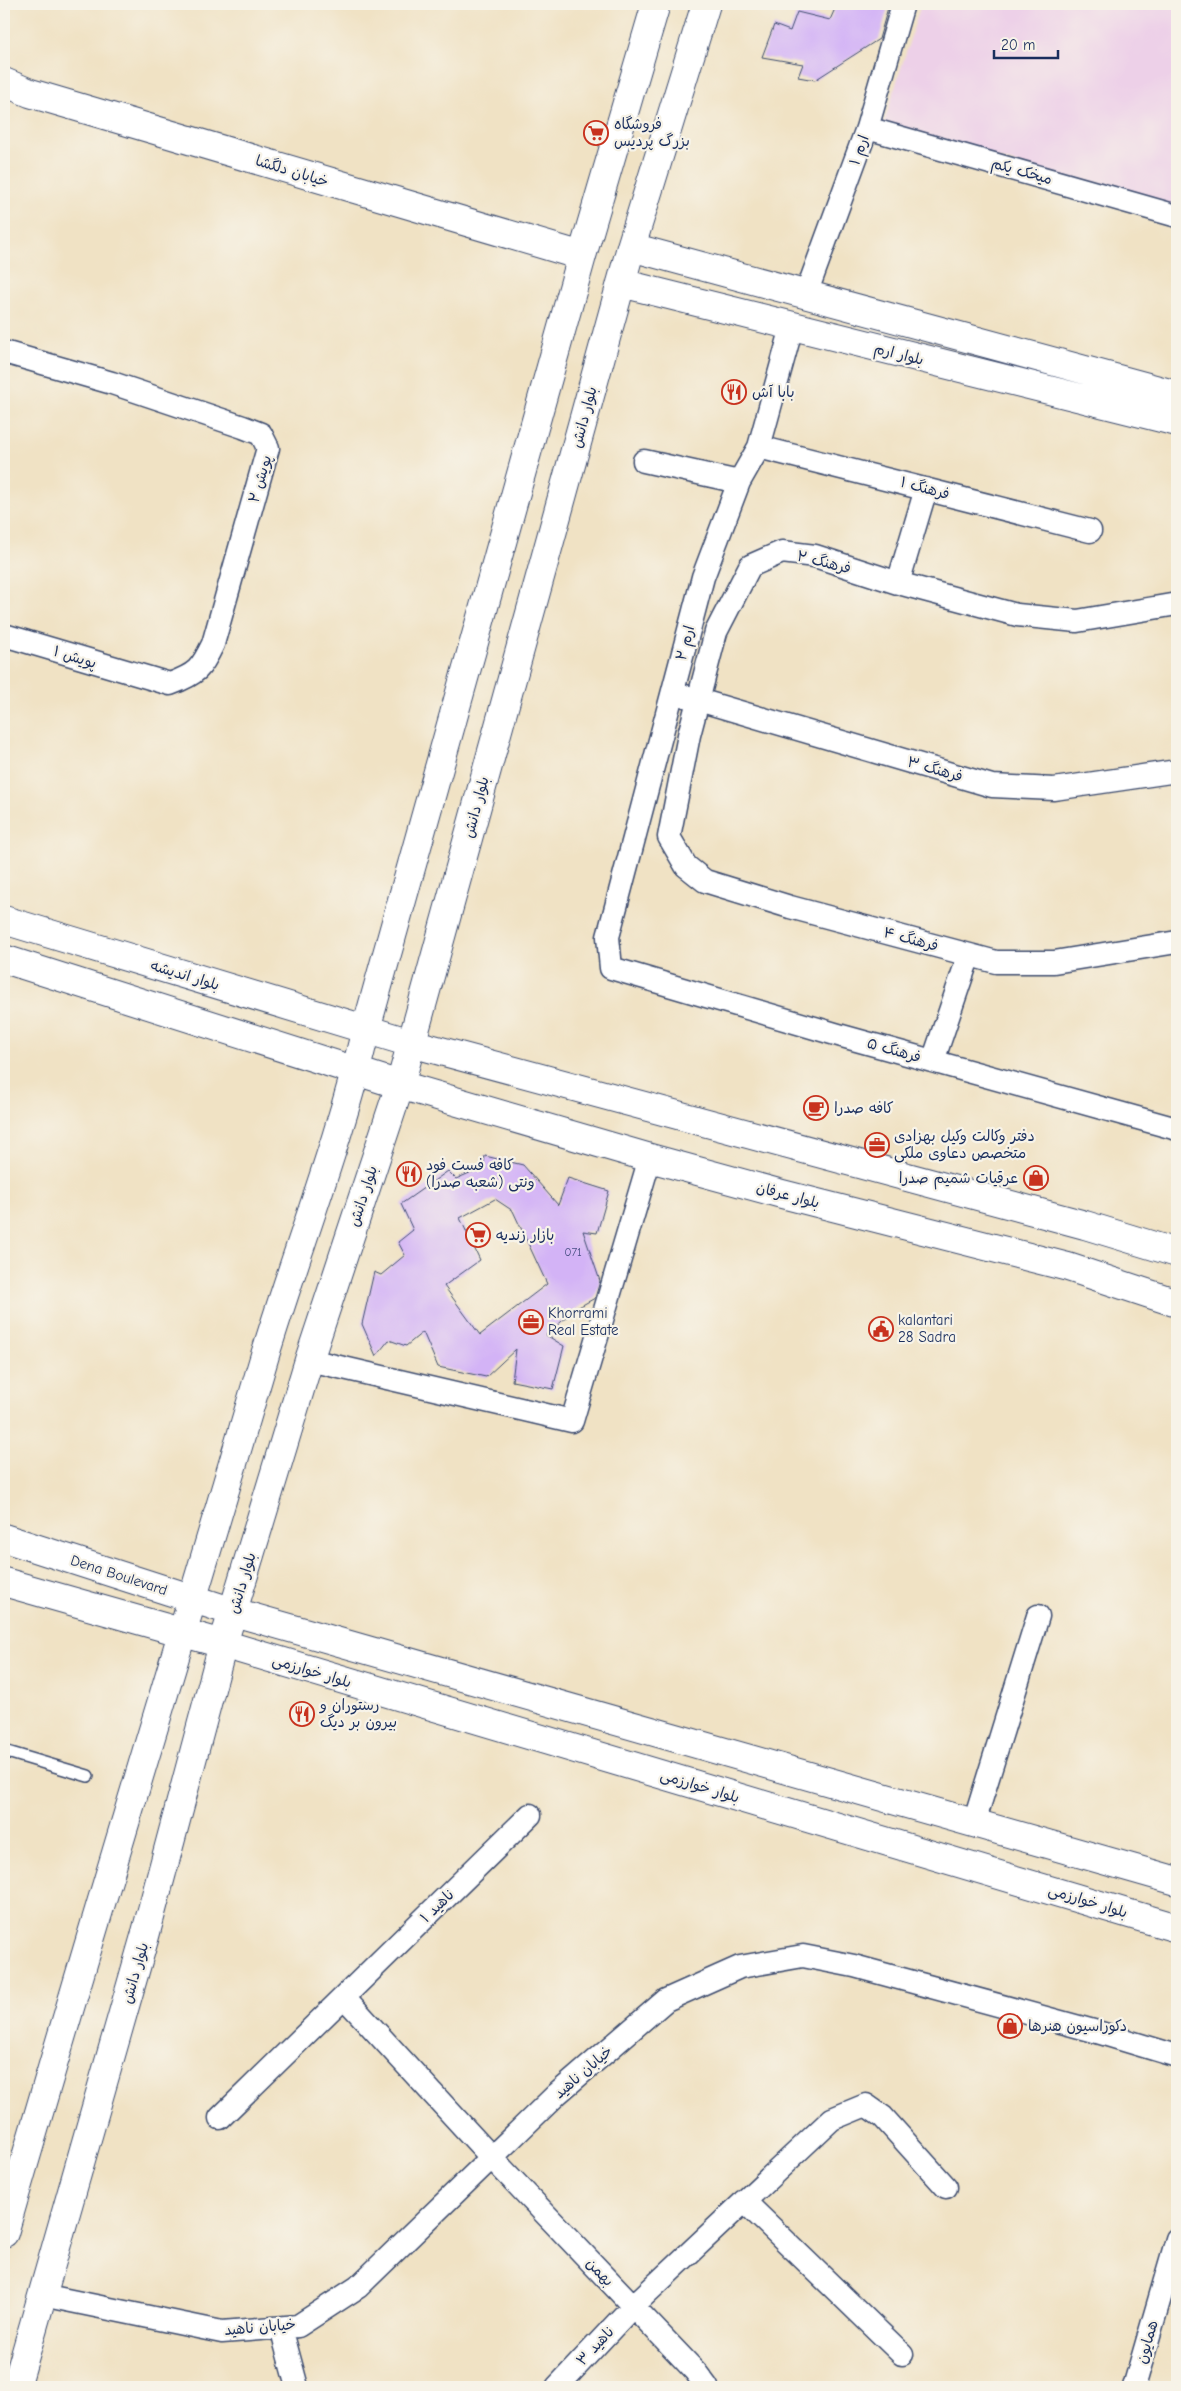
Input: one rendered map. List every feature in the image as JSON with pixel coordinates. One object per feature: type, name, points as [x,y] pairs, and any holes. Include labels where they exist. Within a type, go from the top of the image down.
[{"type":"main road","points":[[4,2233],[79,1972],[193,1600],[280,1306],[356,1071],[366,1029],[582,256],[656,4]]},
{"type":"main road","name":"بلوار دانش","points":[[16,2387],[145,1936],[223,1644],[309,1360],[400,1085],[631,247],[706,4]]},
{"type":"main road","name":"خیابان دلگشا","points":[[4,82],[30,93],[582,256]]},
{"type":"main road","points":[[631,247],[1177,396]]},
{"type":"main road","points":[[678,297],[671,292],[667,283],[668,273],[674,266],[683,262],[692,264]]},
{"type":"main road","name":"بلوار ارم","points":[[621,283],[1177,422]]},
{"type":"main road","name":"بلوار اندیشه","points":[[4,920],[411,1043]]},
{"type":"main road","points":[[4,959],[356,1071]]},
{"type":"main road","points":[[411,1043],[1085,1225],[1177,1254]]},
{"type":"main road","name":"بلوار عرفان","points":[[356,1071],[650,1158],[1068,1267],[1177,1303]]},
{"type":"main road","name":"Dena Boulevard","points":[[4,1538],[234,1612]]},
{"type":"main road","points":[[4,1582],[182,1634],[223,1644]]},
{"type":"main road","points":[[234,1612],[1177,1881]]},
{"type":"main road","name":"بلوار خوارزمی","points":[[223,1644],[1177,1928]]},
{"type":"street","name":"ارم ۱","points":[[806,294],[867,128],[903,4]]},
{"type":"street","name":"میخک یکم","points":[[867,128],[1177,216]]},
{"type":"street","name":"ارم ۲","points":[[611,968],[608,937],[703,577],[739,482],[759,448],[792,327]]},
{"type":"street","name":"پویش ۲","points":[[4,352],[112,383],[243,427],[261,434],[268,448],[213,644],[202,666],[192,676],[170,684],[146,678]]},
{"type":"street","name":"فرهنگ ۱","points":[[759,448],[1090,531]]},
{"type":"street","points":[[644,461],[739,482]]},
{"type":"street","points":[[898,583],[926,489]]},
{"type":"street","name":"فرهنگ ۲","points":[[669,838],[698,700],[716,632],[750,566],[782,552],[815,556],[898,583],[1017,615],[1077,621],[1177,604]]},
{"type":"street","name":"پویش ۱","points":[[4,635],[146,678]]},
{"type":"street","name":"فرهنگ ۳","points":[[672,692],[992,786],[1054,789],[1177,771]]},
{"type":"street","name":"فرهنگ ۴","points":[[669,838],[686,866],[705,881],[790,908],[996,962],[1054,962],[1177,942]]},
{"type":"street","points":[[933,1062],[969,954]]},
{"type":"street","name":"فرهنگ ۵","points":[[611,968],[933,1062],[1177,1129]]},
{"type":"street","points":[[309,1360],[572,1422],[650,1158]]},
{"type":"street","points":[[974,1823],[1038,1616]]},
{"type":"street","name":"ناهید ۱","points":[[220,2118],[530,1815]]},
{"type":"street","name":"خیابان ناهید","points":[[42,2295],[222,2332],[298,2326],[358,2287],[557,2094],[666,2000],[740,1967],[803,1956],[854,1966],[1094,2031],[1177,2056]]},
{"type":"street","points":[[344,1997],[492,2158]]},
{"type":"street","name":"ناهید ۳","points":[[557,2387],[632,2306],[832,2119],[866,2104],[883,2117],[946,2187]]},
{"type":"street","name":"بهمن","points":[[492,2158],[695,2371],[707,2387]]},
{"type":"street","points":[[744,2201],[902,2354]]},
{"type":"street","name":"همایون","points":[[1134,2387],[1177,2239]]},
{"type":"street","points":[[281,2328],[297,2387]]},
{"type":"lane","points":[[4,1751],[88,1776]]},
{"type":"shaded area","points":[[921,4],[1177,4],[1177,209],[883,126]]},
{"type":"building","points":[[837,4],[889,4],[879,39],[815,80],[798,77],[803,64],[762,57],[774,25],[790,31],[797,12],[830,20]]},
{"type":"building","points":[[485,1156],[523,1165],[558,1205],[568,1178],[609,1191],[597,1233],[583,1231],[600,1281],[595,1298],[577,1308],[546,1335],[564,1346],[553,1389],[512,1381],[516,1349],[486,1377],[438,1367],[423,1332],[406,1346],[389,1340],[376,1356],[362,1324],[374,1272],[381,1275],[405,1255],[398,1242],[413,1230],[401,1204],[448,1171],[456,1179],[483,1167]],"holes":[[[495,1199],[513,1211],[547,1284],[480,1335],[444,1286],[480,1260],[460,1218]]]},
{"type":"place","name":"فروشگاه بزرگ پردیس","points":[[596,133]]},
{"type":"place","name":"بابا آش","points":[[734,392]]},
{"type":"place","name":"کافه صدرا","points":[[816,1108]]},
{"type":"place","name":"دفتر وکالت وکیل بهزادی متخصص دعاوی ملکی","points":[[877,1145]]},
{"type":"place","name":"کافه فست فود ونتی (شعبه صدرا)","points":[[409,1174]]},
{"type":"place","name":"عرقیات شمیم صدرا","points":[[1036,1178]]},
{"type":"place","name":"بازار زندیه","points":[[478,1235]]},
{"type":"place","name":"Khorrami Real Estate","points":[[531,1322]]},
{"type":"place","name":"kalantari 28 Sadra","points":[[881,1329]]},
{"type":"place","name":"رستوران و بیرون بر دیگ","points":[[302,1714]]},
{"type":"place","name":"دکوراسیون هنرها","points":[[1010,2026]]}]
